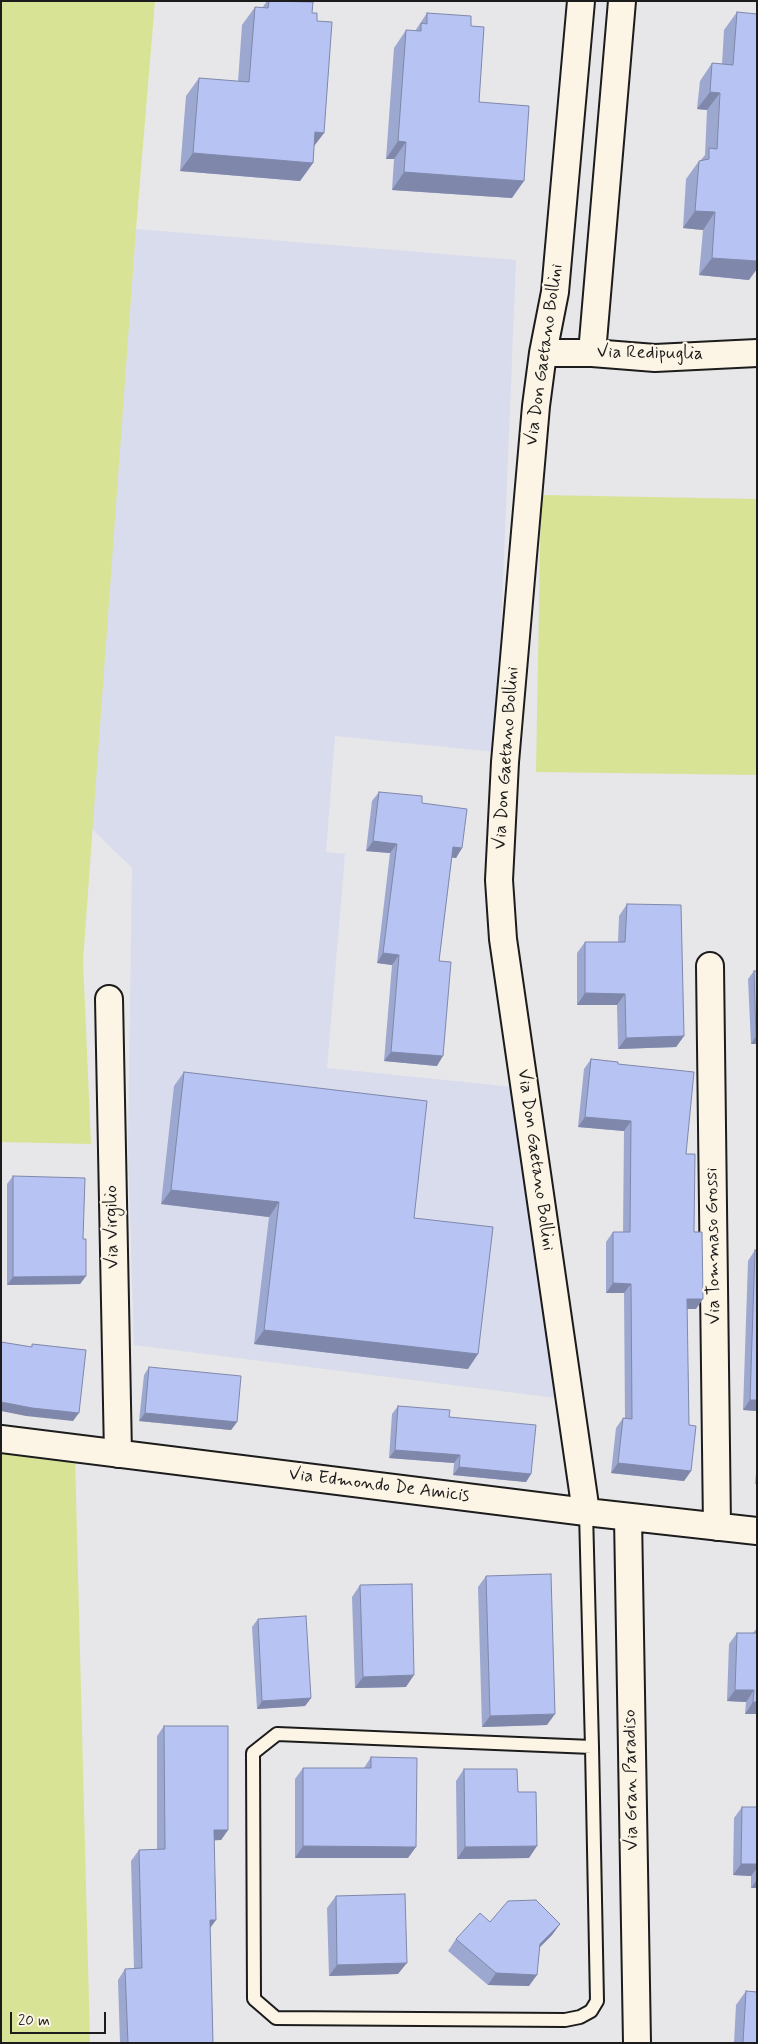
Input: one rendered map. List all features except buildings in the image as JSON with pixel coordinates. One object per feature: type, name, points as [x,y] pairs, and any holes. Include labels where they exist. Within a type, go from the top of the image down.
[{"type":"street","name":"Via Don Gaetano Bollini","points":[[581,1],[555,292],[543,353],[536,406],[505,762],[499,880],[503,939],[586,1512]]},
{"type":"street","points":[[592,353],[622,1]]},
{"type":"street","name":"Via Redipuglia","points":[[543,353],[592,353],[677,358],[757,352]]},
{"type":"street","name":"Via Tommaso Grossi","points":[[710,966],[717,1527]]},
{"type":"street","name":"Via Virgilio","points":[[109,999],[118,1454]]},
{"type":"street","name":"Via Edmondo De Amicis","points":[[1,1439],[586,1512],[757,1531]]},
{"type":"street","name":"Via Gran Paradiso","points":[[628,1517],[637,2043]]},
{"type":"lane","points":[[586,1512],[592,1747],[597,2001],[591,2011],[580,2017],[565,2020],[276,2018],[254,1999],[253,1753],[277,1734],[592,1747]]},
{"type":"shaded area","points":[[136,229],[516,260],[496,752],[335,736],[326,852],[345,854],[327,1068],[513,1087],[556,1398],[134,1345],[128,1146],[132,868],[91,828]]},
{"type":"green space","points":[[1,1],[155,1],[136,229],[83,961],[91,1144],[1,1142]]},
{"type":"green space","points":[[541,495],[757,499],[757,775],[536,772]]},
{"type":"green space","points":[[1,1448],[75,1457],[90,2043],[1,2043]]}]
